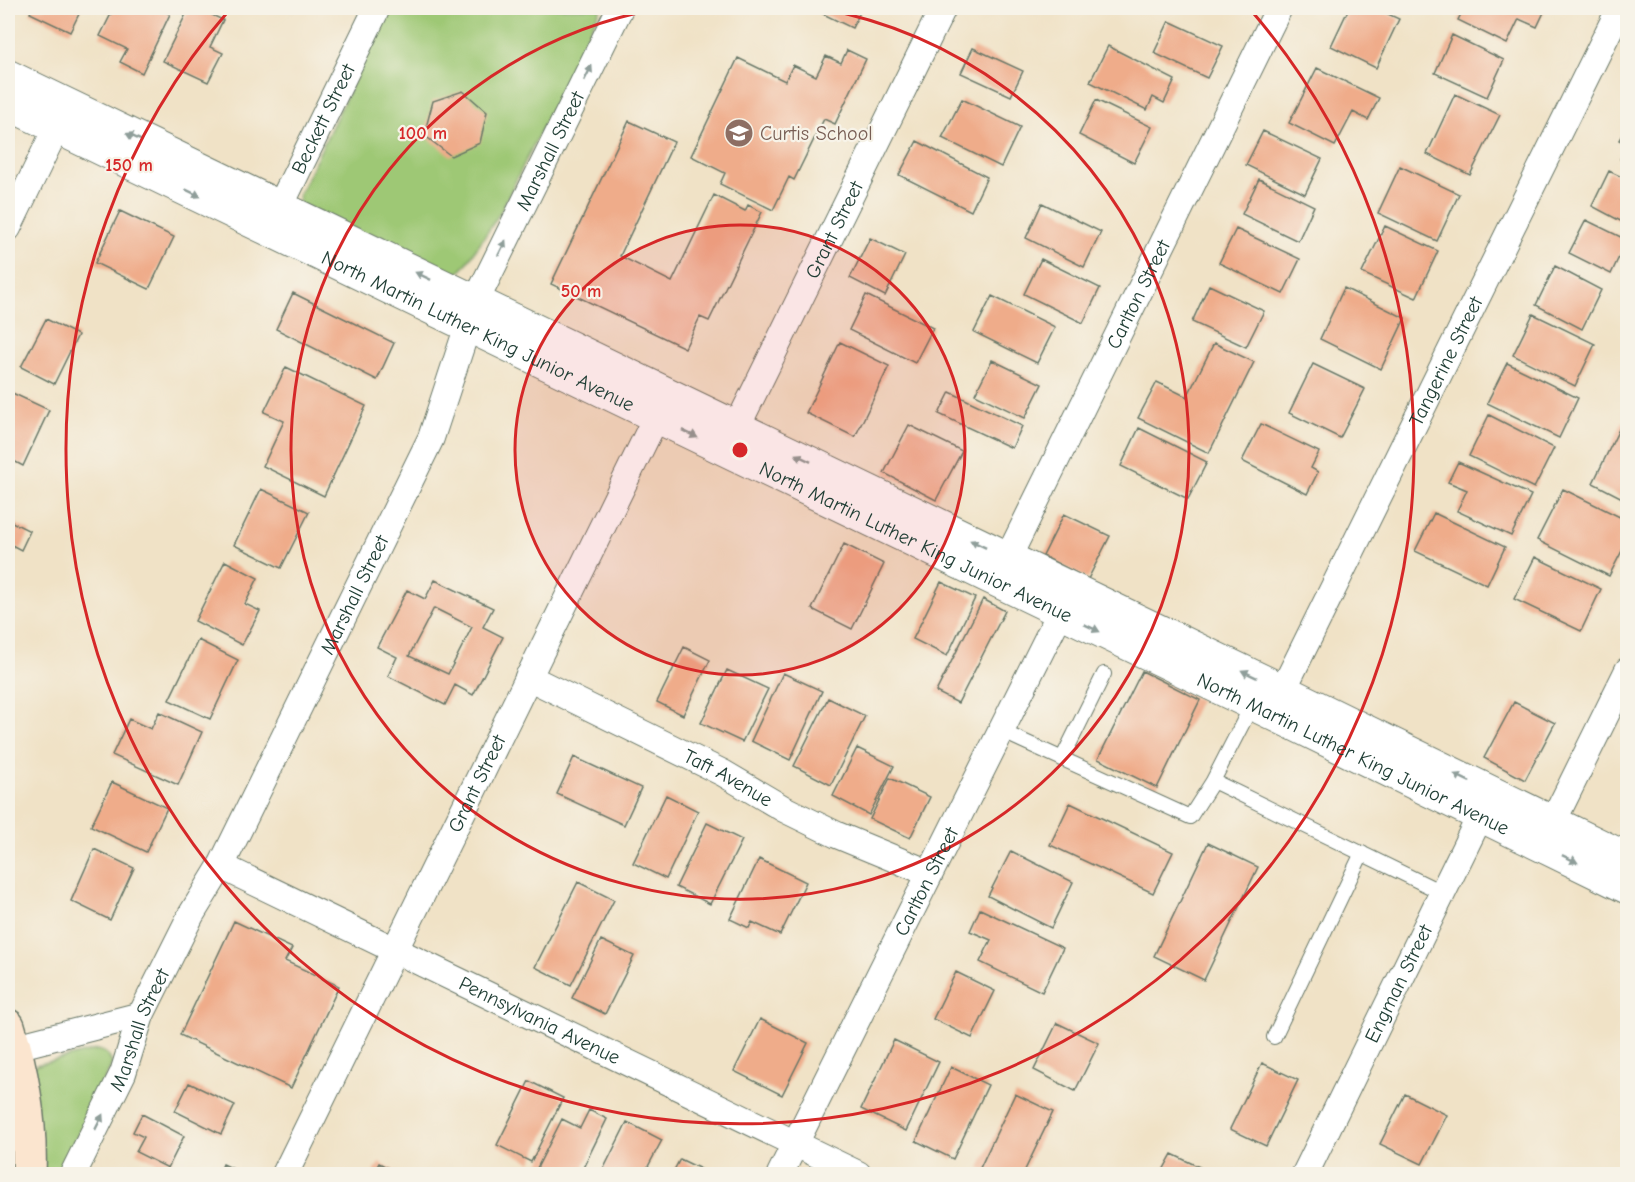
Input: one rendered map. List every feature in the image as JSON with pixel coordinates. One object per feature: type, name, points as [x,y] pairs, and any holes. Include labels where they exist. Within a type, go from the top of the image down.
[{"type":"main road","points":[[10,1041],[25,1096],[30,1162]]},
{"type":"street","name":"Beckett Street","points":[[274,218],[377,8]]},
{"type":"street","name":"Marshall Street","points":[[73,1174],[123,1073],[141,1015],[191,915],[221,866],[431,438],[472,314],[620,8]]},
{"type":"street","name":"Grant Street","points":[[731,439],[943,8]]},
{"type":"street","name":"Carlton Street","points":[[1002,570],[1280,8]]},
{"type":"street","name":"Tangerine Street","points":[[1268,703],[1620,8]]},
{"type":"street","name":"North Martin Luther King Junior Avenue","points":[[8,76],[62,117],[1066,600],[1268,703],[1547,834],[1628,888]]},
{"type":"street","name":"North Martin Luther King Junior Avenue","points":[[8,104],[62,117]]},
{"type":"street","points":[[8,228],[62,117]]},
{"type":"street","name":"Grant Street","points":[[285,1174],[662,405]]},
{"type":"street","name":"Carlton Street","points":[[780,1174],[1066,600]]},
{"type":"street","points":[[1547,834],[1628,670]]},
{"type":"street","name":"Taft Avenue","points":[[528,677],[723,773],[784,809],[837,835],[929,873]]},
{"type":"street","name":"Engman Street","points":[[1305,1174],[1486,805]]},
{"type":"street","name":"North Martin Luther King Junior Avenue","points":[[1547,834],[1628,859]]},
{"type":"street","name":"Pennsylvania Avenue","points":[[221,866],[858,1174]]},
{"type":"street","points":[[10,1041],[141,1015]]},
{"type":"lane","points":[[1062,759],[1104,674]]},
{"type":"lane","points":[[1000,731],[1190,818],[1268,703]]},
{"type":"lane","points":[[1213,781],[1443,893]]},
{"type":"lane","points":[[1274,1037],[1362,853]]},
{"type":"green space","points":[[389,8],[601,8],[500,213],[465,266],[455,276],[299,204],[299,195]]},
{"type":"green space","points":[[96,1050],[107,1054],[112,1064],[59,1174],[36,1174],[30,1070],[36,1065]]},
{"type":"building","points":[[33,8],[82,8],[70,32],[30,13]]},
{"type":"building","points":[[114,8],[157,8],[170,14],[142,73],[120,62],[127,49],[100,36]]},
{"type":"building","points":[[189,8],[197,8],[223,20],[210,47],[223,53],[208,82],[163,61]]},
{"type":"building","points":[[821,8],[862,8],[852,28],[819,12]]},
{"type":"building","points":[[1349,8],[1375,8],[1399,19],[1376,68],[1331,46]]},
{"type":"building","points":[[1464,8],[1546,8],[1537,27],[1519,19],[1507,44],[1458,20]]},
{"type":"building","points":[[1169,21],[1223,46],[1207,78],[1154,53]]},
{"type":"building","points":[[1452,35],[1504,60],[1487,97],[1435,73]]},
{"type":"building","points":[[1108,46],[1175,80],[1164,103],[1153,97],[1147,110],[1090,82]]},
{"type":"building","points":[[973,48],[1023,71],[1011,96],[961,73]]},
{"type":"building","points":[[847,50],[866,59],[835,124],[824,119],[794,180],[789,177],[773,210],[720,184],[725,173],[691,156],[738,58],[785,81],[793,65],[816,76],[826,56],[841,63]]},
{"type":"building","points":[[1317,68],[1379,98],[1368,120],[1353,112],[1335,146],[1289,123]]},
{"type":"building","points":[[463,91],[487,112],[480,143],[451,156],[424,135],[433,101]]},
{"type":"building","points":[[1455,94],[1500,115],[1470,175],[1427,154]]},
{"type":"building","points":[[962,99],[1020,127],[1001,167],[942,138]]},
{"type":"building","points":[[1096,100],[1152,127],[1134,163],[1079,135]]},
{"type":"building","points":[[629,121],[674,142],[620,256],[672,282],[714,195],[745,211],[748,205],[762,212],[709,321],[700,317],[685,348],[551,284]]},
{"type":"building","points":[[1628,124],[1628,163],[1620,159],[1627,144],[1619,140]]},
{"type":"building","points":[[1263,131],[1322,159],[1305,194],[1246,165]]},
{"type":"building","points":[[917,141],[987,177],[971,211],[899,175]]},
{"type":"building","points":[[1400,166],[1459,194],[1437,241],[1378,213]]},
{"type":"building","points":[[1609,171],[1628,180],[1628,225],[1592,206]]},
{"type":"building","points":[[1259,179],[1314,206],[1298,241],[1242,214]]},
{"type":"building","points":[[1042,203],[1101,232],[1084,267],[1026,238]]},
{"type":"building","points":[[120,211],[174,237],[149,289],[95,263]]},
{"type":"building","points":[[1586,220],[1627,240],[1611,274],[1569,253]]},
{"type":"building","points":[[1385,226],[1438,251],[1416,298],[1362,273]]},
{"type":"building","points":[[1236,229],[1300,259],[1283,294],[1219,263]]},
{"type":"building","points":[[870,238],[905,255],[885,296],[850,278]]},
{"type":"building","points":[[1041,259],[1100,288],[1083,323],[1024,294]]},
{"type":"building","points":[[1555,266],[1601,290],[1582,329],[1536,305]]},
{"type":"building","points":[[1209,285],[1264,311],[1246,347],[1192,322]]},
{"type":"building","points":[[1344,288],[1405,318],[1381,369],[1320,339]]},
{"type":"building","points":[[293,293],[394,343],[377,380],[276,329]]},
{"type":"building","points":[[866,295],[933,328],[915,363],[849,330]]},
{"type":"building","points":[[992,296],[1055,327],[1037,363],[974,332]]},
{"type":"building","points":[[1533,314],[1595,344],[1575,386],[1513,355]]},
{"type":"building","points":[[46,319],[78,335],[54,384],[21,367]]},
{"type":"building","points":[[840,342],[889,366],[855,437],[806,413]]},
{"type":"building","points":[[1214,343],[1254,362],[1209,453],[1138,418],[1157,382],[1187,397]]},
{"type":"building","points":[[992,360],[1042,384],[1025,418],[975,394]]},
{"type":"building","points":[[1507,363],[1578,398],[1559,438],[1487,403]]},
{"type":"building","points":[[1313,364],[1365,389],[1340,438],[1289,413]]},
{"type":"building","points":[[286,367],[366,406],[324,496],[263,466],[284,421],[264,412]]},
{"type":"building","points":[[8,391],[49,410],[23,466],[8,458]]},
{"type":"building","points":[[950,392],[1022,426],[1012,448],[939,414]]},
{"type":"building","points":[[1489,415],[1554,448],[1534,488],[1469,456]]},
{"type":"building","points":[[1623,421],[1628,423],[1628,501],[1593,483]]},
{"type":"building","points":[[1261,424],[1319,452],[1311,468],[1318,472],[1307,494],[1242,461]]},
{"type":"building","points":[[909,425],[962,451],[936,500],[884,473]]},
{"type":"building","points":[[1139,428],[1207,462],[1188,499],[1121,466]]},
{"type":"building","points":[[1458,462],[1531,495],[1511,536],[1457,511],[1467,490],[1448,482]]},
{"type":"building","points":[[261,489],[309,512],[281,568],[234,545]]},
{"type":"building","points":[[1563,489],[1628,521],[1628,539],[1609,576],[1537,540]]},
{"type":"building","points":[[1434,513],[1505,547],[1487,585],[1415,551]]},
{"type":"building","points":[[1064,514],[1110,536],[1088,579],[1043,556]]},
{"type":"building","points":[[8,520],[30,531],[21,550],[8,543]]},
{"type":"building","points":[[844,544],[884,564],[852,629],[812,609]]},
{"type":"building","points":[[1535,557],[1601,589],[1581,631],[1514,599]]},
{"type":"building","points":[[225,561],[258,578],[245,604],[260,611],[242,645],[195,621]]},
{"type":"building","points":[[435,580],[493,608],[483,627],[503,637],[473,695],[455,685],[445,705],[388,676],[397,657],[377,647],[407,590],[425,599]],"holes":[[[434,608],[472,627],[448,674],[409,656]]]},
{"type":"building","points":[[941,582],[975,598],[947,656],[913,639]]},
{"type":"building","points":[[983,599],[1005,611],[958,703],[936,692]]},
{"type":"building","points":[[198,640],[238,660],[210,719],[169,700]]},
{"type":"building","points":[[684,647],[710,660],[683,715],[657,702]]},
{"type":"building","points":[[727,670],[768,689],[742,742],[701,723]]},
{"type":"building","points":[[1142,671],[1200,700],[1157,788],[1098,759]]},
{"type":"building","points":[[783,673],[822,691],[790,760],[751,741]]},
{"type":"building","points":[[828,698],[865,716],[831,785],[794,766]]},
{"type":"building","points":[[1514,702],[1555,723],[1525,780],[1484,758]]},
{"type":"building","points":[[159,712],[202,732],[178,785],[112,755],[129,719],[151,729]]},
{"type":"building","points":[[857,748],[894,766],[869,815],[833,796]]},
{"type":"building","points":[[574,757],[641,788],[624,825],[557,794]]},
{"type":"building","points":[[890,778],[930,797],[910,838],[870,819]]},
{"type":"building","points":[[112,782],[167,808],[146,852],[91,826]]},
{"type":"building","points":[[666,795],[698,811],[666,879],[633,863]]},
{"type":"building","points":[[1070,803],[1173,852],[1153,893],[1050,845]]},
{"type":"building","points":[[707,823],[742,840],[710,904],[676,887]]},
{"type":"building","points":[[1208,843],[1258,867],[1204,980],[1154,956]]},
{"type":"building","points":[[94,849],[134,868],[110,920],[71,901]]},
{"type":"building","points":[[1011,851],[1073,882],[1051,928],[988,896]]},
{"type":"building","points":[[759,859],[806,882],[780,935],[752,922],[749,928],[730,919]]},
{"type":"building","points":[[578,882],[614,900],[571,985],[535,967]]},
{"type":"building","points":[[980,909],[1063,948],[1042,992],[980,962],[991,940],[970,931]]},
{"type":"building","points":[[234,921],[292,948],[285,961],[339,986],[291,1088],[180,1035]]},
{"type":"building","points":[[601,940],[634,956],[605,1014],[572,998]]},
{"type":"building","points":[[956,972],[995,991],[972,1038],[933,1019]]},
{"type":"building","points":[[760,1019],[808,1043],[782,1095],[734,1071]]},
{"type":"building","points":[[1057,1023],[1099,1043],[1075,1091],[1034,1070]]},
{"type":"building","points":[[894,1040],[939,1062],[906,1131],[861,1109]]},
{"type":"building","points":[[1262,1063],[1298,1080],[1266,1146],[1230,1129]]},
{"type":"building","points":[[951,1067],[988,1085],[953,1159],[916,1141]]},
{"type":"building","points":[[529,1081],[563,1098],[531,1162],[497,1145]]},
{"type":"building","points":[[189,1083],[235,1105],[221,1134],[175,1111]]},
{"type":"building","points":[[1015,1094],[1053,1112],[1023,1174],[993,1174],[980,1168]]},
{"type":"building","points":[[1405,1094],[1447,1115],[1422,1164],[1380,1144]]},
{"type":"building","points":[[589,1110],[607,1119],[580,1174],[534,1174],[562,1119],[580,1128]]},
{"type":"building","points":[[142,1114],[184,1136],[168,1168],[136,1152],[144,1137],[133,1132]]},
{"type":"building","points":[[627,1122],[662,1140],[644,1174],[601,1174]]},
{"type":"building","points":[[1172,1154],[1214,1174],[1161,1174]]},
{"type":"building","points":[[680,1159],[711,1174],[672,1174]]},
{"type":"building","points":[[379,1163],[400,1174],[373,1174]]},
{"type":"building","points":[[223,1164],[244,1174],[219,1174]]},
{"type":"place","name":"Curtis School","points":[[739,133]]}]
